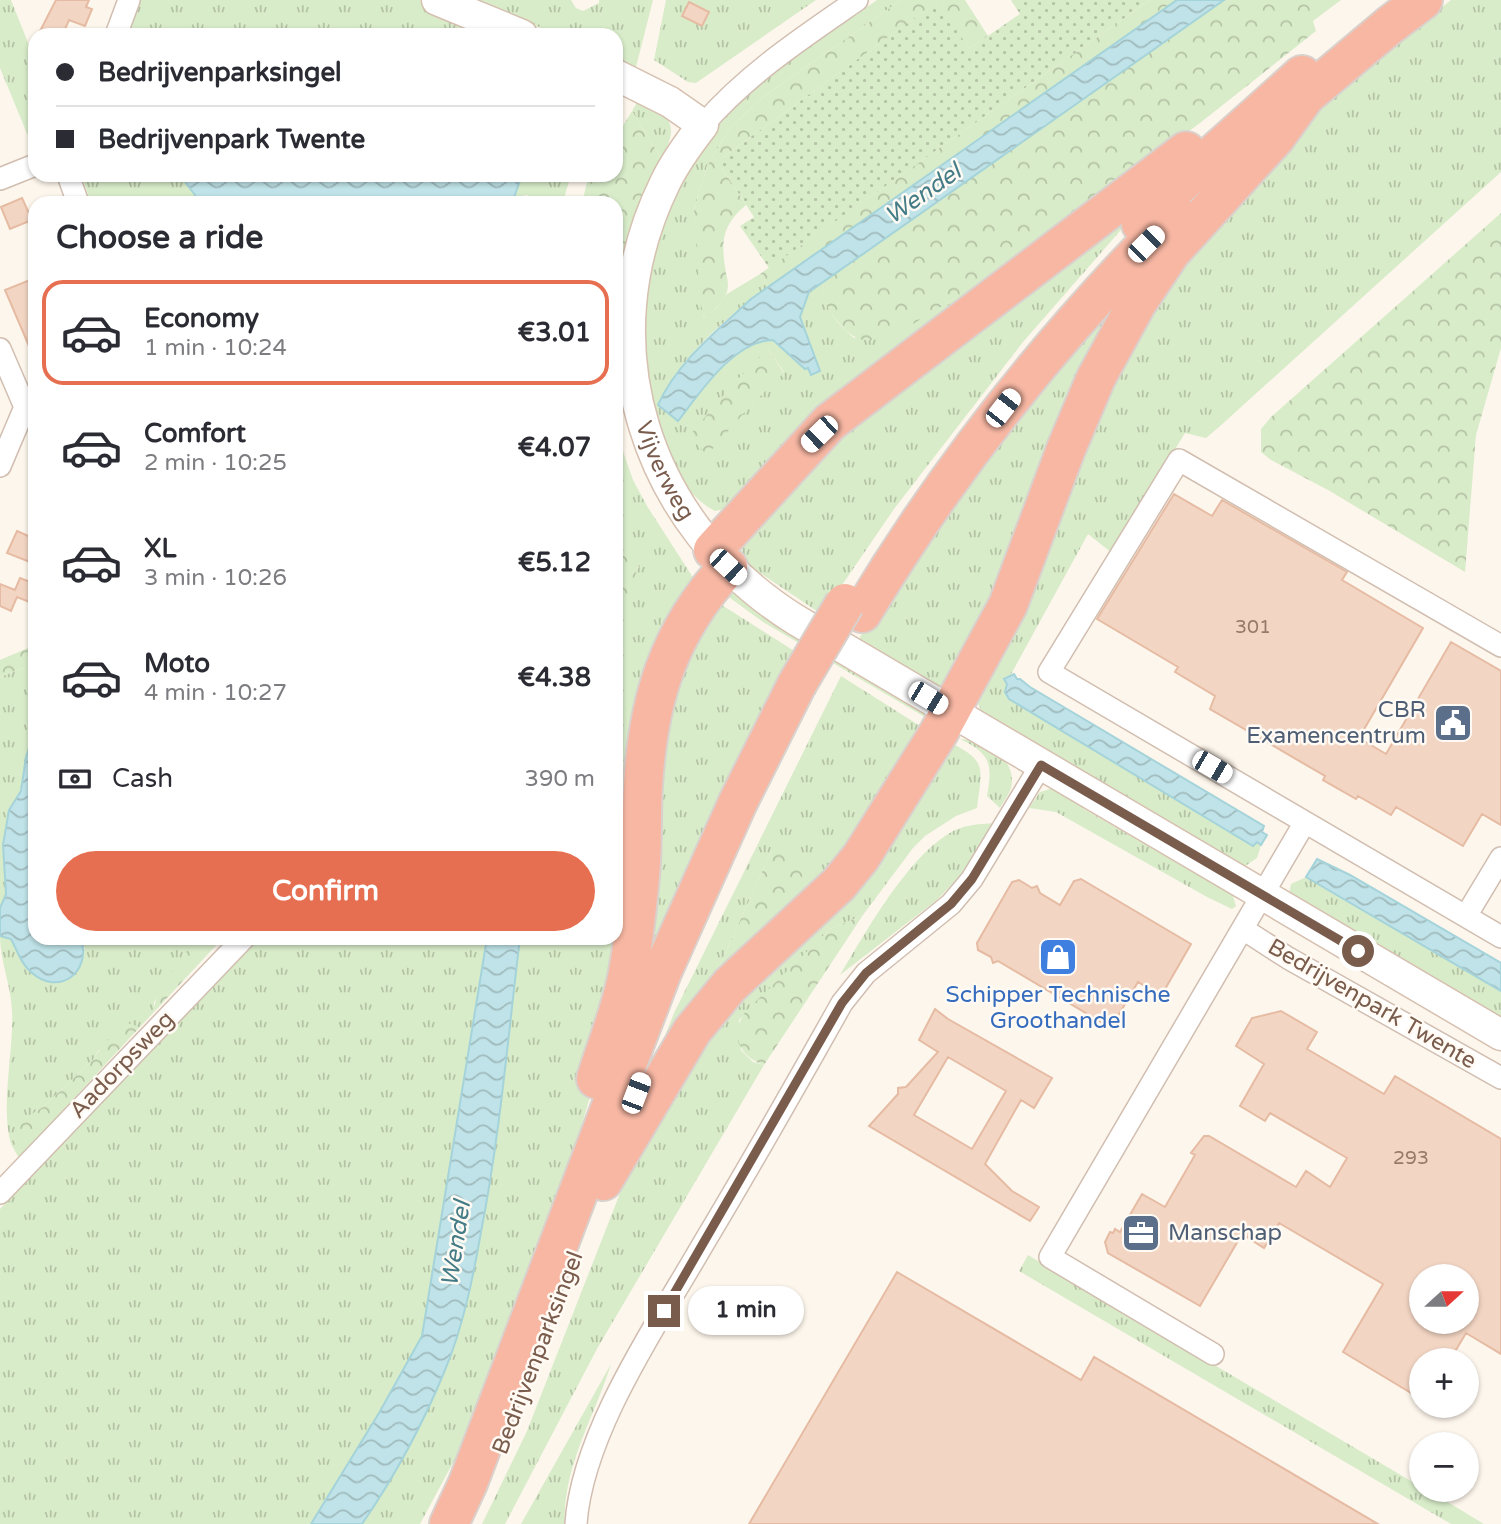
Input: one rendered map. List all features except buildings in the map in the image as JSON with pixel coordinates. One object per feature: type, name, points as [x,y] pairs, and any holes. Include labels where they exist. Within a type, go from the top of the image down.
[{"type":"highway","points":[[537,1304],[678,935],[738,802],[853,608],[904,513],[976,411],[1063,307],[1178,186],[1331,50],[1395,0]]},
{"type":"highway","points":[[853,608],[910,536],[964,458],[1056,341],[1110,280],[1235,157],[1307,94],[1423,0]]},
{"type":"highway","points":[[537,1304],[560,1198],[628,973],[640,874],[647,732],[658,684],[676,640],[711,586],[721,559],[751,511],[807,445],[851,405],[1225,121],[1331,50]]},
{"type":"highway","points":[[603,1181],[692,1031],[730,985],[839,884],[861,857],[951,711],[1008,605],[1096,377],[1137,303],[1171,252],[1276,137],[1307,94]]},
{"type":"highway","points":[[603,1181],[678,986],[806,689]]},
{"type":"highway","name":"Bedrijvenparksingel","points":[[471,1524],[509,1434],[603,1181]]},
{"type":"highway","name":"Bedrijvenparksingel","points":[[449,1524],[468,1483],[537,1304]]},
{"type":"main road","points":[[437,0],[505,28]]},
{"type":"main road","points":[[623,78],[670,102],[703,125]]},
{"type":"main road","name":"Vijverweg","points":[[703,125],[679,156],[665,182],[641,244],[632,293],[630,348],[644,425],[664,479],[676,500],[721,559]]},
{"type":"main road","points":[[721,559],[779,609],[1501,1035]]},
{"type":"street","points":[[119,28],[130,0]]},
{"type":"street","name":"Vijverweg","points":[[703,125],[739,85],[857,0]]},
{"type":"street","points":[[0,178],[28,168]]},
{"type":"street","points":[[0,349],[25,407],[0,466]]},
{"type":"street","points":[[1501,646],[1179,460],[1049,672],[1501,937]]},
{"type":"street","points":[[576,1524],[578,1505],[595,1446],[625,1378],[842,1003],[866,973],[951,904],[972,879],[1041,765]]},
{"type":"street","name":"Bedrijvenpark Twente","points":[[1213,1354],[1050,1258],[1305,821]]},
{"type":"street","points":[[1466,916],[1501,858]]},
{"type":"street","name":"Bedrijvenpark Twente","points":[[1243,929],[1288,958],[1501,1078]]},
{"type":"street","name":"Aadorpsweg","points":[[0,1193],[237,945]]},
{"type":"green space","points":[[0,0],[11,0],[28,42],[28,136],[0,68]]},
{"type":"green space","points":[[140,0],[419,0],[488,28],[129,28]]},
{"type":"green space","points":[[474,0],[571,0],[576,8],[583,11],[599,3],[599,0],[653,0],[636,67],[623,62],[623,28],[541,28]]},
{"type":"green space","points":[[666,0],[816,0],[696,83],[688,82],[654,60]]},
{"type":"green space","points":[[877,0],[901,0],[762,98],[729,129],[707,166],[694,210],[704,318],[717,308],[727,294],[760,274],[769,286],[706,339],[678,371],[658,404],[678,421],[719,370],[744,349],[758,342],[773,339],[808,368],[820,370],[800,316],[809,292],[823,280],[825,299],[831,313],[854,338],[955,299],[963,299],[725,509],[715,511],[691,492],[674,467],[663,438],[646,374],[643,338],[645,311],[662,228],[683,177],[696,155],[728,115],[778,69]],"holes":[[[768,349],[784,372],[750,406]]]},
{"type":"green space","points":[[901,0],[965,0],[988,36],[969,49],[937,2],[723,157],[722,168],[746,205],[732,220],[725,236],[728,290],[719,305],[705,319],[700,302],[694,210],[707,166],[729,129],[762,98]]},
{"type":"green space","points":[[1011,0],[1150,0],[769,268],[740,226],[754,217],[722,168],[720,162],[723,157],[938,1],[969,49],[1020,14]]},
{"type":"green space","points":[[1150,0],[1177,0],[769,286],[760,274]]},
{"type":"green space","points":[[1224,0],[1341,0],[1313,21],[1316,31],[1200,123],[963,299],[955,299],[894,334],[872,340],[854,336],[836,319],[827,304],[823,280]]},
{"type":"green space","points":[[1451,0],[1501,0],[1501,172],[1206,438],[1185,433],[1112,553],[1088,534],[1010,676],[1005,679],[1009,699],[1253,845],[1257,842],[1261,845],[1257,858],[1244,867],[986,720],[974,696],[1090,430],[1150,306],[1324,100]]},
{"type":"green space","points":[[643,92],[665,114],[671,128],[667,147],[661,158],[632,111]]},
{"type":"green space","points":[[632,111],[661,158],[637,218],[623,267],[623,196],[584,196],[587,182],[623,182],[623,126]]},
{"type":"green space","points":[[1174,180],[1120,231],[1023,342],[894,509],[824,616],[747,564],[742,551],[745,541],[805,461]]},
{"type":"green space","points":[[84,182],[185,182],[196,196],[88,196]]},
{"type":"green space","points":[[520,182],[569,182],[565,196],[515,196]]},
{"type":"green space","points":[[1501,213],[1501,348],[1476,435],[1465,572],[1328,490],[1271,460],[1261,452],[1261,429],[1271,417]]},
{"type":"green space","points":[[1156,251],[1015,552],[945,691],[859,639],[874,613],[975,469]]},
{"type":"green space","points":[[768,349],[784,373],[750,406],[707,455],[689,436],[733,384]]},
{"type":"green space","points":[[623,451],[633,480],[647,506],[694,579],[618,999],[552,1229],[504,1368],[420,1524],[362,1524],[405,1455],[446,1369],[471,1284],[490,1185],[519,945],[623,945],[623,606],[633,575],[639,567],[623,557]]},
{"type":"green space","points":[[623,551],[634,552],[640,562],[623,609]]},
{"type":"green space","points":[[731,591],[742,594],[924,707],[930,720],[763,622],[726,595]]},
{"type":"green space","points":[[717,602],[799,654],[650,955],[658,789],[670,686]]},
{"type":"green space","points":[[28,648],[28,666],[0,677],[0,660]]},
{"type":"green space","points":[[28,666],[28,751],[21,791],[9,810],[3,845],[6,894],[0,908],[0,677]]},
{"type":"green space","points":[[841,676],[928,731],[834,882],[772,850],[713,980],[630,1124],[674,1013]]},
{"type":"green space","points":[[960,739],[989,747],[1009,768],[1011,788],[1000,808],[987,796],[990,776],[987,761],[978,749]]},
{"type":"green space","points":[[947,741],[970,754],[979,766],[981,774],[977,808],[956,816],[925,836],[863,915],[830,929],[739,1020],[741,1050],[753,1062],[764,1065],[598,1347],[505,1524],[482,1524],[527,1431],[633,1160],[667,1083]]},
{"type":"green space","points":[[1053,788],[1069,792],[1084,809],[1184,867],[1225,884],[1236,906],[1232,909],[1207,897],[1056,812],[1029,808],[1040,792]]},
{"type":"green space","points":[[994,823],[969,866],[938,899],[840,975],[888,898],[932,846],[959,829]]},
{"type":"green space","points":[[775,847],[834,882],[713,980],[772,850]]},
{"type":"green space","points":[[1306,877],[1501,991],[1501,1020],[1289,894],[1291,884]]},
{"type":"green space","points":[[863,915],[764,1065],[748,1056],[739,1043],[738,1036],[738,1028],[746,1011],[830,929]]},
{"type":"green space","points":[[0,936],[11,939],[23,964],[85,949],[84,945],[193,945],[154,1002],[154,1012],[139,1028],[131,1024],[98,1051],[93,1060],[43,1107],[22,1121],[11,1144],[7,1096],[12,1011]]},
{"type":"green space","points":[[192,945],[216,945],[154,1012],[158,994]]},
{"type":"green space","points":[[250,945],[486,945],[422,1336],[379,1413],[311,1524],[0,1524],[0,1209]]},
{"type":"green space","points":[[131,1023],[139,1028],[19,1158],[11,1144],[21,1121],[43,1107],[93,1060],[109,1039]]},
{"type":"green space","points":[[1028,1255],[1409,1480],[1409,1499],[1019,1271]]},
{"type":"green space","points":[[611,1364],[574,1462],[565,1503],[565,1524],[521,1524]]},
{"type":"green space","points":[[1413,1502],[1448,1502],[1484,1524],[1451,1524]]},
{"type":"water","name":"Wendel","points":[[1177,0],[1224,0],[809,292],[800,317],[820,371],[811,375],[808,368],[805,369],[773,340],[758,343],[744,349],[719,370],[678,421],[658,405],[666,389],[687,361],[751,299]]},
{"type":"water","points":[[185,182],[520,182],[514,196],[196,196]]},
{"type":"water","points":[[1014,674],[1030,687],[1264,826],[1262,832],[1267,835],[1261,845],[1257,842],[1253,846],[1009,699],[1005,692],[1007,684],[1004,679]]},
{"type":"water","points":[[28,751],[28,945],[82,945],[82,962],[77,971],[62,981],[41,979],[31,972],[11,939],[0,936],[0,908],[6,894],[3,845],[9,810],[21,791]]},
{"type":"water","points":[[1317,859],[1350,875],[1501,963],[1501,991],[1306,877]]},
{"type":"water","name":"Wendel","points":[[486,945],[519,945],[488,1196],[475,1267],[457,1337],[418,1430],[362,1524],[311,1524],[379,1413],[422,1336]]},
{"type":"place","name":"CBR Examencentrum","points":[[1453,723]]},
{"type":"place","name":"Schipper Technische Groothandel","points":[[1058,957]]},
{"type":"place","name":"Manschap","points":[[1141,1233]]},
{"type":"route","points":[[664,1311],[842,1003],[866,973],[951,904],[972,879],[1041,765],[1358,951]]}]
